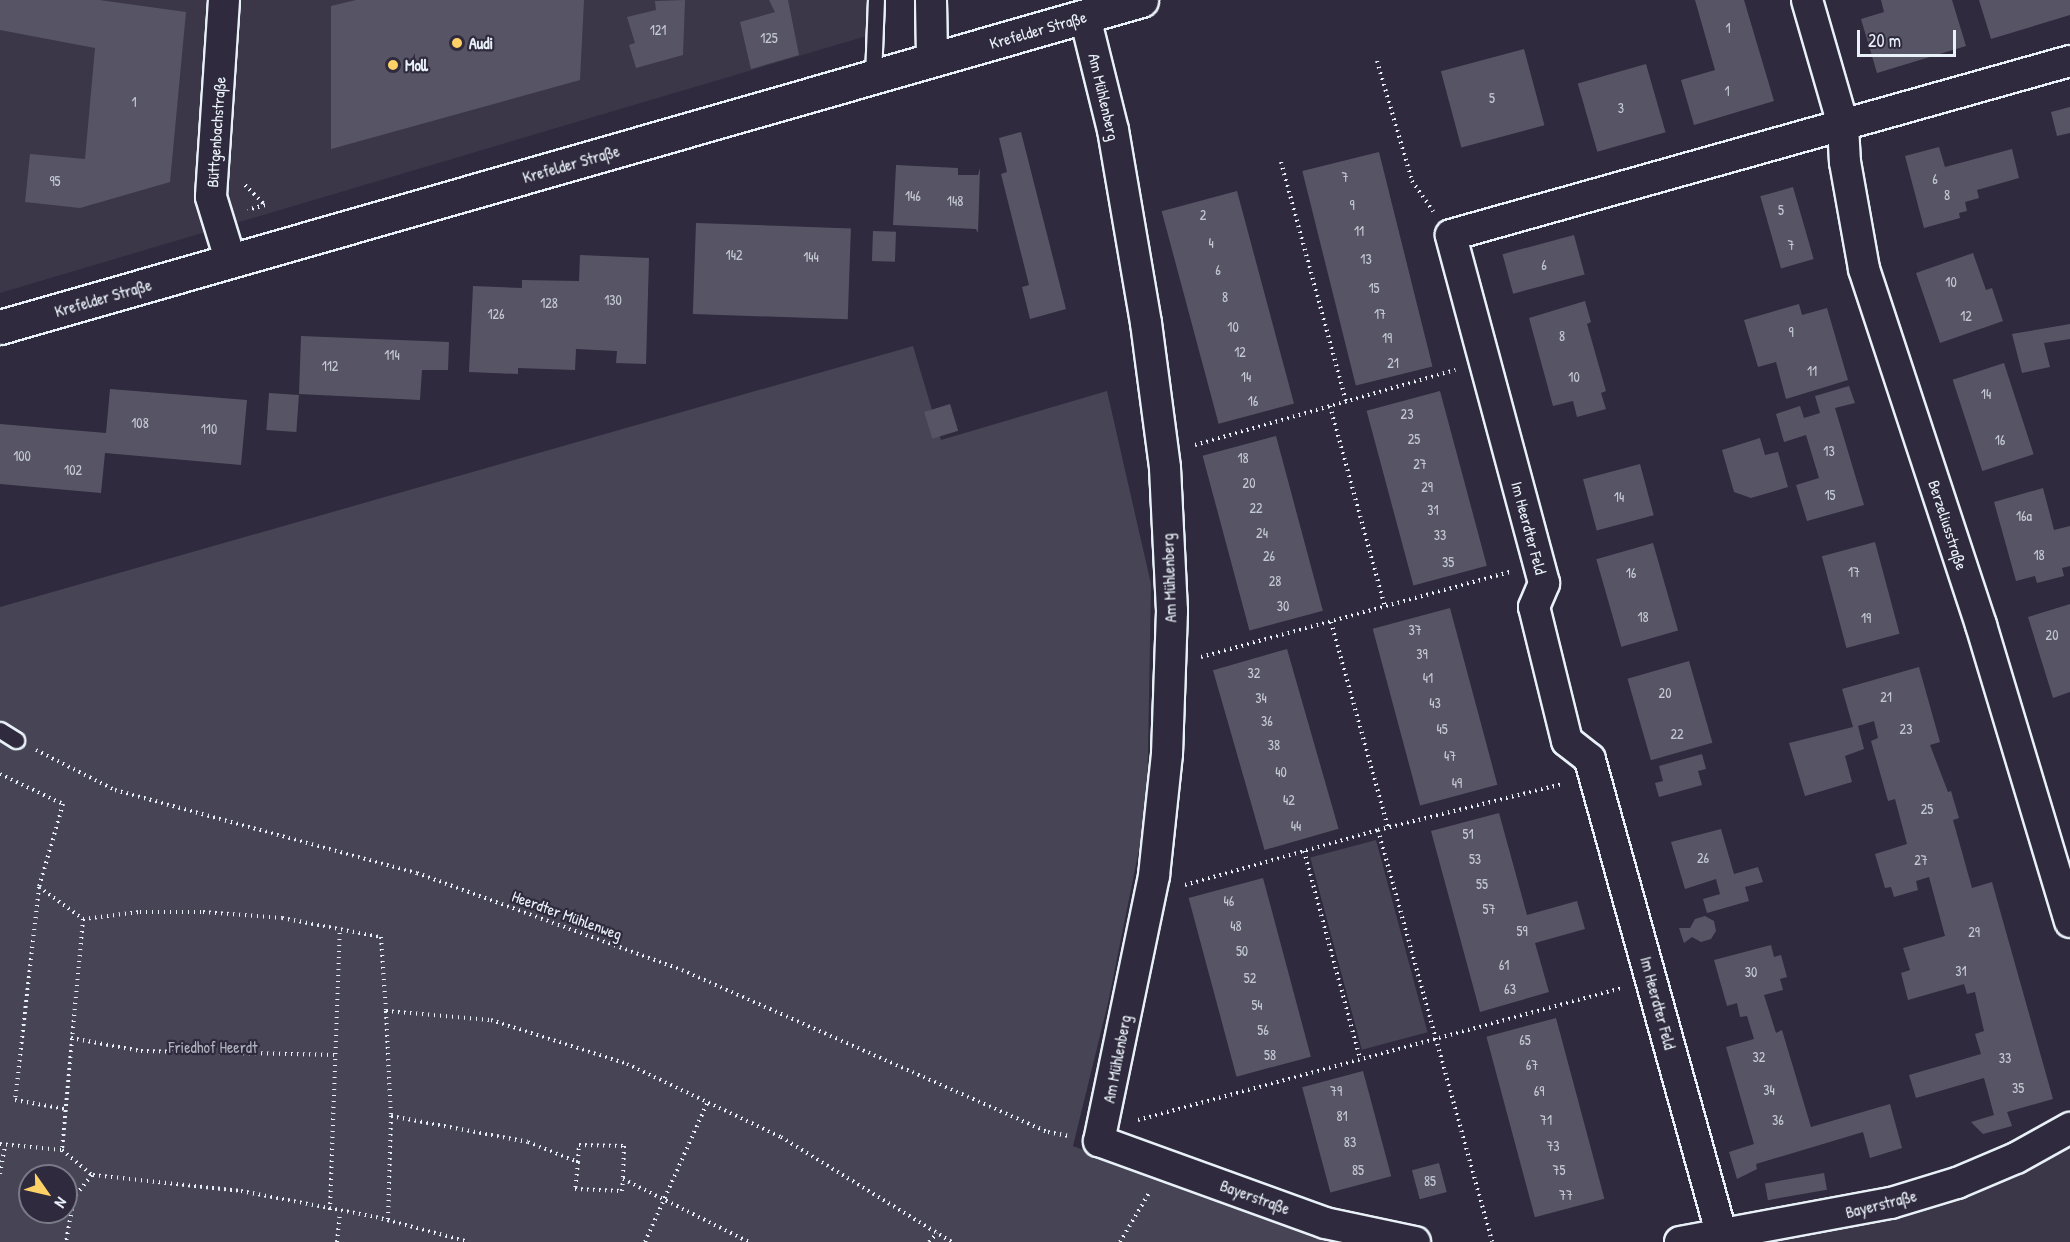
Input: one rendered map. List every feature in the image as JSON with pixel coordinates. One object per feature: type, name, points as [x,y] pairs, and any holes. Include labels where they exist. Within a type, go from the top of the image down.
[{"type":"main road","name":"Krefelder Straße","points":[[0,327],[1141,0]]},
{"type":"street","name":"Büttgenbachstraße","points":[[225,0],[211,197],[231,262]]},
{"type":"street","points":[[931,0],[932,60]]},
{"type":"street","name":"Berzeliusstraße","points":[[1807,0],[1843,125],[1845,162],[1864,269],[1981,625],[2070,922]]},
{"type":"street","name":"Am Mühlenberg","points":[[1085,17],[1113,130],[1146,323],[1163,455],[1172,611],[1167,754],[1150,896],[1101,1135]]},
{"type":"street","points":[[1451,235],[2070,61]]},
{"type":"street","name":"Im Heerdter Feld","points":[[1451,235],[1544,583],[1534,607],[1567,741],[1590,759],[1722,1236]]},
{"type":"street","name":"Bayerstraße","points":[[1680,1242],[1891,1203],[1957,1183],[2016,1158],[2070,1128]]},
{"type":"street","name":"Bayerstraße","points":[[1101,1135],[1163,1164],[1325,1223],[1415,1242]]},
{"type":"lane","points":[[873,77],[876,0]]},
{"type":"lane","points":[[0,730],[16,740]]},
{"type":"path","points":[[1377,61],[1412,182],[1451,235]]},
{"type":"path","points":[[1281,162],[1346,401]]},
{"type":"path","points":[[1163,455],[1485,362]]},
{"type":"path","points":[[1330,406],[1385,607]]},
{"type":"path","points":[[1170,665],[1539,563]]},
{"type":"path","points":[[1331,622],[1388,828]]},
{"type":"path","name":"Heerdter Mühlenweg","points":[[16,740],[115,790],[417,873],[682,970],[1048,1132],[1101,1135]]},
{"type":"path","points":[[0,774],[63,804],[50,859],[39,886],[15,1100],[65,1109]]},
{"type":"path","points":[[1150,896],[1378,830],[1595,776]]},
{"type":"path","points":[[1378,830],[1492,1242]]},
{"type":"path","points":[[1304,851],[1360,1058]]},
{"type":"path","points":[[39,886],[84,920],[140,912],[202,912],[282,918],[381,937],[391,1116],[388,1220]]},
{"type":"path","points":[[62,1150],[84,920]]},
{"type":"path","points":[[330,1210],[340,930]]},
{"type":"path","points":[[1101,1135],[1360,1058],[1651,980]]},
{"type":"path","points":[[386,1011],[490,1020],[627,1064],[781,1137],[952,1242]]},
{"type":"path","points":[[71,1038],[141,1051],[334,1055]]},
{"type":"path","points":[[645,1242],[708,1101]]},
{"type":"path","points":[[391,1116],[452,1125],[528,1143],[578,1162]]},
{"type":"path","points":[[0,1174],[2,1145],[62,1150],[92,1175],[241,1191],[388,1220],[469,1242]]},
{"type":"path","points":[[579,1145],[624,1146],[623,1179],[622,1191],[575,1189],[579,1145]]},
{"type":"path","points":[[1120,1242],[1163,1164]]},
{"type":"path","points":[[66,1242],[75,1197],[92,1175]]},
{"type":"path","points":[[623,1179],[749,1242]]},
{"type":"path","points":[[336,1242],[340,1212]]},
{"type":"path","points":[[929,1242],[937,1233]]},
{"type":"shaded area","points":[[0,0],[881,0],[880,32],[0,293]]},
{"type":"shaded area","points":[[2070,1148],[2070,1242],[1760,1242],[1956,1181]]},
{"type":"green space","name":"Friedhof Heerdt","points":[[913,346],[941,440],[1107,391],[1151,584],[1147,810],[1108,1003],[1073,1146],[1263,1219],[1345,1242],[0,1242],[0,607]]},
{"type":"green space","points":[[1376,840],[1428,1032],[1362,1050],[1310,858]]},
{"type":"building","points":[[0,0],[99,0],[186,12],[170,182],[80,208],[25,202],[30,154],[85,159],[95,48],[0,30]]},
{"type":"building","name":"Audi","points":[[356,0],[584,0],[580,80],[331,149],[331,6]]},
{"type":"building","points":[[685,0],[683,55],[636,68],[629,45],[635,43],[627,17],[656,10],[655,1]]},
{"type":"building","points":[[769,0],[788,0],[799,55],[751,69],[740,22],[775,12]]},
{"type":"building","points":[[1695,0],[1744,0],[1774,101],[1694,125],[1681,80],[1715,70]]},
{"type":"building","points":[[1881,0],[1952,0],[1966,46],[1877,73],[1861,19],[1884,12]]},
{"type":"building","points":[[1979,0],[2070,0],[2070,15],[1991,39]]},
{"type":"building","points":[[1524,49],[1544,125],[1461,148],[1441,71]]},
{"type":"building","points":[[1646,64],[1666,132],[1597,152],[1578,84]]},
{"type":"building","points":[[2070,107],[2070,133],[2057,136],[2051,112]]},
{"type":"building","points":[[1021,132],[1066,309],[1030,319],[1022,287],[1029,285],[1001,174],[1007,172],[999,138]]},
{"type":"building","points":[[1939,147],[1945,167],[2012,149],[2019,178],[1977,190],[1979,198],[1965,202],[1967,211],[1959,213],[1960,218],[1924,228],[1905,156]]},
{"type":"building","points":[[1379,152],[1432,366],[1356,386],[1302,171]]},
{"type":"building","points":[[896,165],[958,168],[958,175],[978,175],[980,168],[978,233],[976,229],[893,225]]},
{"type":"building","points":[[1793,187],[1814,259],[1781,268],[1760,196]]},
{"type":"building","points":[[1237,191],[1294,404],[1219,424],[1162,211]]},
{"type":"building","points":[[696,223],[851,228],[848,319],[693,314]]},
{"type":"building","points":[[873,231],[896,232],[895,262],[872,261]]},
{"type":"building","points":[[1574,235],[1585,275],[1513,294],[1503,254]]},
{"type":"building","points":[[1973,253],[1986,290],[1992,288],[2003,321],[1940,343],[1916,273]]},
{"type":"building","points":[[580,255],[649,258],[646,364],[616,363],[617,351],[576,349],[575,370],[518,368],[518,374],[469,372],[473,286],[522,288],[522,280],[579,281]]},
{"type":"building","points":[[1585,301],[1591,322],[1587,324],[1606,391],[1601,393],[1606,409],[1577,417],[1573,401],[1553,406],[1529,318]]},
{"type":"building","points":[[1799,304],[1802,315],[1827,308],[1848,380],[1786,399],[1776,362],[1758,367],[1744,320]]},
{"type":"building","points":[[2070,324],[2070,339],[2044,343],[2050,367],[2022,373],[2012,334]]},
{"type":"building","points":[[301,336],[449,342],[448,370],[422,370],[420,400],[299,394]]},
{"type":"building","points":[[2004,363],[2034,454],[1982,471],[1953,380]]},
{"type":"building","points":[[1849,386],[1855,403],[1835,408],[1864,505],[1807,521],[1796,485],[1819,478],[1806,435],[1784,442],[1776,414],[1800,406],[1804,418],[1820,413],[1815,396]]},
{"type":"building","points":[[110,389],[247,400],[241,465],[105,453],[101,493],[0,484],[0,424],[106,433]]},
{"type":"building","points":[[1440,391],[1487,566],[1413,586],[1367,411]]},
{"type":"building","points":[[269,393],[299,395],[296,432],[266,430]]},
{"type":"building","points":[[950,404],[958,431],[932,439],[924,412]]},
{"type":"building","points":[[1276,436],[1323,611],[1249,631],[1203,456]]},
{"type":"building","points":[[1760,438],[1765,455],[1778,452],[1788,487],[1751,498],[1734,492],[1722,450]]},
{"type":"building","points":[[1640,464],[1654,515],[1597,530],[1583,479]]},
{"type":"building","points":[[2043,488],[2054,530],[2070,526],[2070,566],[2062,568],[2064,576],[2037,583],[2035,576],[2016,581],[1994,502]]},
{"type":"building","points":[[1875,542],[1900,634],[1846,648],[1822,556]]},
{"type":"building","points":[[1653,543],[1678,630],[1621,647],[1596,559]]},
{"type":"building","points":[[2070,604],[2070,692],[2053,698],[2028,617]]},
{"type":"building","points":[[1450,608],[1497,785],[1420,805],[1373,629]]},
{"type":"building","points":[[1287,649],[1339,829],[1265,850],[1213,670]]},
{"type":"building","points":[[1689,661],[1712,743],[1651,760],[1627,679]]},
{"type":"building","points":[[1919,667],[1940,742],[1930,745],[1948,792],[1951,791],[1959,818],[1953,820],[1972,888],[1992,882],[2053,1099],[2007,1112],[2012,1126],[1983,1134],[1971,1122],[1994,1115],[1984,1078],[1916,1098],[1909,1075],[1981,1054],[1975,1034],[1984,1031],[1975,992],[1967,994],[1964,984],[1908,1000],[1901,973],[1910,970],[1903,948],[1945,936],[1929,877],[1916,881],[1918,890],[1894,897],[1891,887],[1885,888],[1875,854],[1907,844],[1895,799],[1888,801],[1871,741],[1878,738],[1874,721],[1858,726],[1864,749],[1845,756],[1852,782],[1805,796],[1789,743],[1853,727],[1842,689]]},
{"type":"building","points":[[1702,754],[1706,769],[1698,771],[1702,785],[1659,797],[1655,783],[1663,781],[1659,766]]},
{"type":"building","points":[[1499,813],[1527,915],[1577,901],[1585,929],[1535,943],[1549,992],[1480,1012],[1431,831]]},
{"type":"building","points":[[1721,829],[1734,874],[1758,867],[1763,882],[1745,887],[1749,901],[1707,913],[1703,899],[1720,894],[1716,879],[1685,889],[1671,842]]},
{"type":"building","points":[[1263,878],[1311,1057],[1237,1077],[1189,898]]},
{"type":"building","points":[[1705,916],[1714,921],[1716,931],[1711,939],[1701,942],[1692,937],[1684,943],[1679,928],[1690,928],[1695,919]]},
{"type":"building","points":[[1771,945],[1774,957],[1781,955],[1787,977],[1780,979],[1783,990],[1764,995],[1776,1033],[1782,1030],[1811,1127],[1890,1104],[1902,1148],[1870,1158],[1863,1132],[1756,1164],[1757,1169],[1737,1179],[1729,1152],[1754,1144],[1726,1047],[1754,1039],[1747,1016],[1740,1017],[1737,1003],[1727,1006],[1714,960]]},
{"type":"building","points":[[1556,1018],[1604,1199],[1535,1217],[1486,1037]]},
{"type":"building","points":[[1363,1071],[1391,1176],[1330,1193],[1302,1087]]},
{"type":"building","points":[[1439,1163],[1447,1192],[1420,1199],[1412,1170]]},
{"type":"building","points":[[1824,1173],[1827,1190],[1768,1200],[1765,1183]]},
{"type":"place","name":"Audi","points":[[457,43]]},
{"type":"place","name":"Moll","points":[[393,65]]}]
